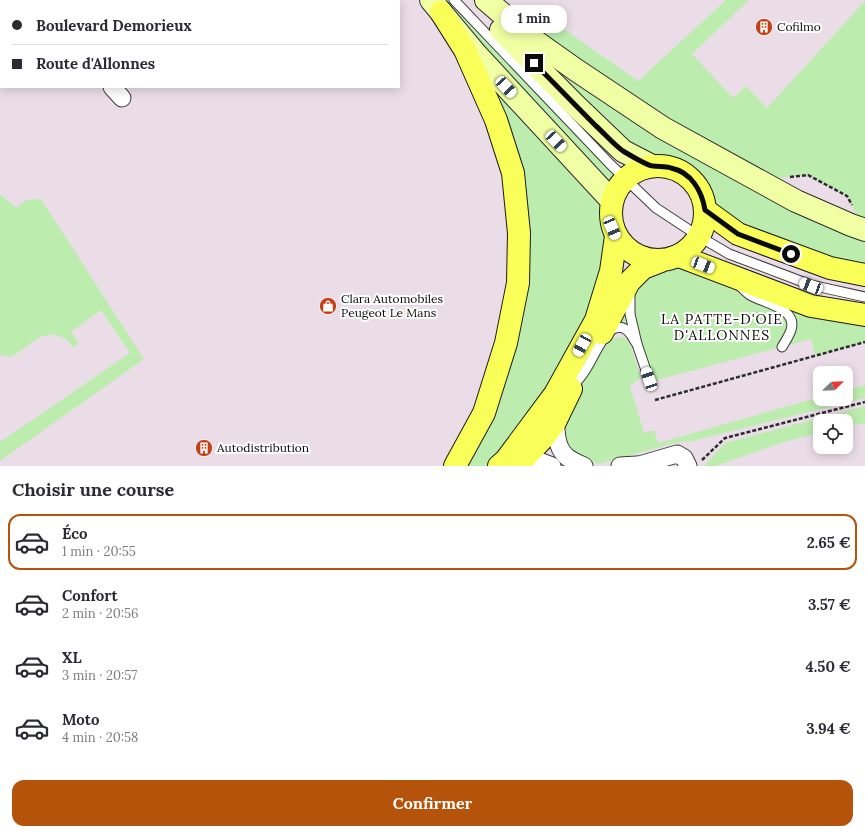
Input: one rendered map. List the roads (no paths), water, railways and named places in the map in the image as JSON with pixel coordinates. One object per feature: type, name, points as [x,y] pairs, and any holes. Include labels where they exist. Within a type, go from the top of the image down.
[{"type":"main road","points":[[472,0],[622,151],[652,166]]},
{"type":"main road","points":[[486,0],[528,36],[663,128],[796,201],[865,230]]},
{"type":"main road","points":[[442,4],[476,54],[612,201]]},
{"type":"main road","points":[[442,4],[465,50],[496,120],[513,174],[519,233],[518,283],[506,343],[484,413],[455,466]]},
{"type":"main road","points":[[519,463],[545,436],[555,422],[571,389],[629,282],[643,268],[670,259],[692,247],[700,237],[704,223],[705,210],[704,201],[695,183],[678,170],[661,166],[652,166],[637,170],[625,179],[617,189],[612,201],[610,219],[612,228],[620,243],[628,250],[643,259],[670,259],[728,274],[811,306],[865,315]]},
{"type":"main road","points":[[705,210],[738,234],[830,268],[865,275]]},
{"type":"main road","points":[[500,466],[555,394],[596,320],[611,271],[616,236]]},
{"type":"street","points":[[555,422],[556,436],[561,451],[567,458],[584,466]]},
{"type":"street","points":[[620,466],[636,466],[677,454],[693,464]]},
{"type":"street","points":[[519,463],[536,460],[552,466]]},
{"type":"lane","points":[[442,4],[656,208],[729,254],[811,286],[865,297]]},
{"type":"lane","points":[[728,274],[750,295],[783,310],[788,314],[792,326],[782,347]]},
{"type":"lane","points":[[629,282],[630,314],[637,344],[650,382]]},
{"type":"lane","points":[[571,389],[587,368],[604,337],[614,328],[622,327],[628,331],[637,344]]},
{"type":"place","name":"Cofilmo","points":[[764,27]]},
{"type":"place","name":"Clara Automobiles Peugeot Le Mans","points":[[328,306]]},
{"type":"place","name":"Autodistribution","points":[[204,448]]},
{"type":"district","name":"LA PATTE-D'OIE D'ALLONNES","points":[[722,328]]}]
